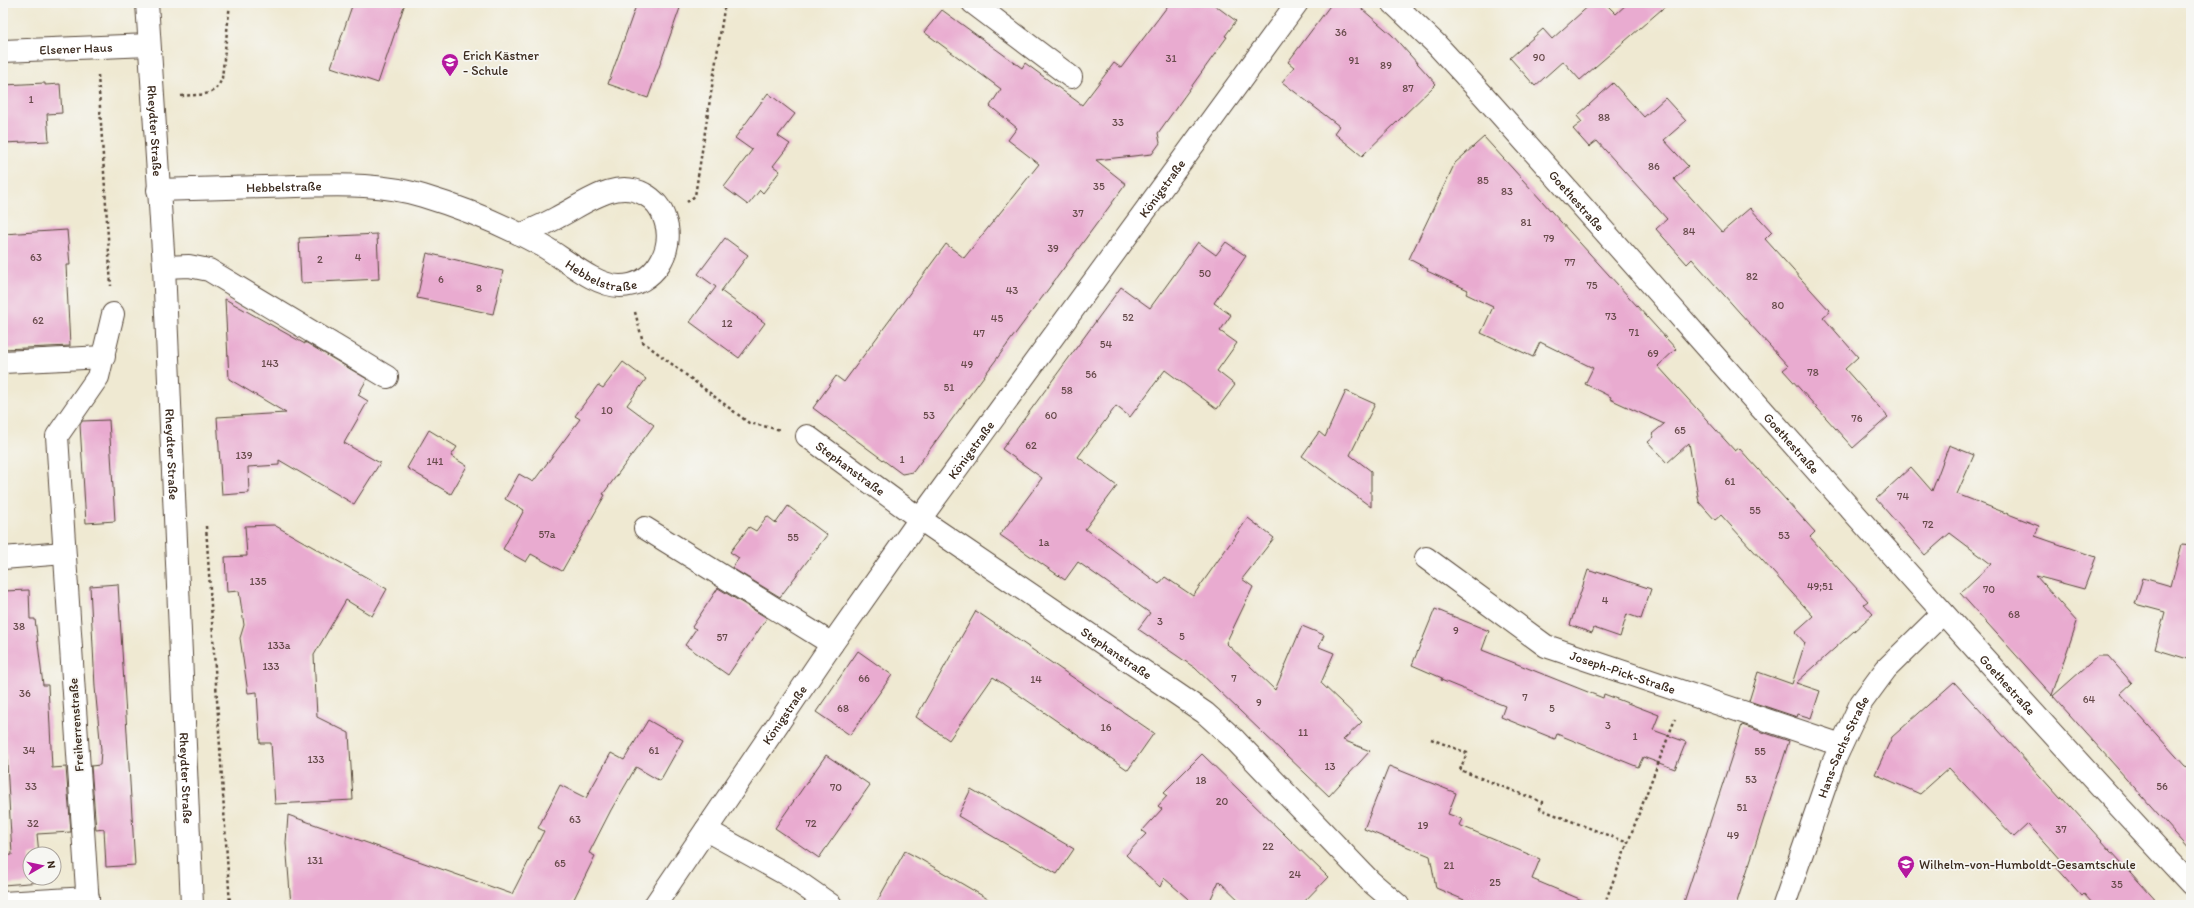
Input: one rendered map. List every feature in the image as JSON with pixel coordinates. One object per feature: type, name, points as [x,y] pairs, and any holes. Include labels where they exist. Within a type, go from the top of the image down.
[{"type":"street","name":"Rheydter Straße","points":[[147,3],[164,267],[192,905]]},
{"type":"street","points":[[972,3],[1071,77]]},
{"type":"street","name":"Königstraße","points":[[655,905],[832,644],[920,519],[1297,3]]},
{"type":"street","name":"Goethestraße","points":[[1392,3],[1435,43],[1489,102],[1943,613],[2103,790],[2191,884]]},
{"type":"street","name":"Elsener Haus","points":[[3,52],[149,45]]},
{"type":"street","name":"Hebbelstraße","points":[[158,190],[323,185],[390,188],[436,200],[521,235],[541,245],[596,279],[611,285],[629,285],[642,280],[649,275],[662,260],[668,238],[664,217],[650,197],[638,191],[616,189],[591,199],[521,235]]},
{"type":"street","points":[[164,267],[189,266],[209,270],[387,377]]},
{"type":"street","name":"Freiherrenstraße","points":[[3,903],[88,901],[57,436],[98,377],[104,357],[113,314]]},
{"type":"street","points":[[3,362],[104,357]]},
{"type":"street","name":"Stephanstraße","points":[[806,436],[920,519],[1170,688],[1216,722],[1390,903]]},
{"type":"street","points":[[645,528],[832,644]]},
{"type":"street","points":[[3,558],[64,553]]},
{"type":"street","name":"Joseph-Pick-Straße","points":[[1426,558],[1546,646],[1841,745]]},
{"type":"street","name":"Hans-Sachs-Straße","points":[[1784,905],[1819,800],[1841,745],[1861,703],[1895,660],[1943,613]]},
{"type":"street","points":[[706,830],[791,877],[831,905]]},
{"type":"path","points":[[179,96],[209,93],[218,87],[222,78],[230,3]]},
{"type":"path","points":[[664,217],[695,196],[724,3]]},
{"type":"path","points":[[99,96],[113,314]]},
{"type":"path","points":[[629,285],[643,342],[749,423],[806,436]]},
{"type":"path","points":[[1604,905],[1686,693]]},
{"type":"path","points":[[1431,739],[1467,753],[1460,770],[1542,802],[1540,808],[1628,843]]},
{"type":"building","points":[[353,3],[405,3],[378,83],[331,67]]},
{"type":"building","points":[[637,3],[665,3],[680,8],[648,98],[608,84]]},
{"type":"building","points":[[1170,3],[1212,3],[1236,21],[1225,36],[1227,37],[1158,133],[1160,143],[1152,154],[1096,160],[1126,184],[913,472],[902,474],[813,408],[836,376],[844,382],[946,244],[964,258],[1039,164],[1008,140],[1017,128],[990,106],[1001,89],[924,32],[942,10],[1022,68],[1025,63],[1082,105],[1114,63],[1121,68]]},
{"type":"building","points":[[1332,3],[1355,3],[1392,35],[1436,84],[1362,156],[1334,133],[1339,126],[1282,82],[1294,67],[1288,62]]},
{"type":"building","points":[[1592,3],[1605,3],[1616,14],[1628,3],[1669,3],[1580,80],[1563,61],[1535,86],[1510,58],[1543,29],[1552,39]]},
{"type":"building","points":[[45,83],[45,85],[60,84],[62,113],[47,114],[49,141],[3,143],[3,85]]},
{"type":"building","points":[[1613,83],[1644,117],[1665,98],[1686,121],[1664,140],[1688,166],[1674,179],[1722,232],[1750,208],[1772,232],[1765,239],[1830,311],[1823,317],[1858,357],[1845,369],[1888,417],[1853,448],[1783,370],[1788,366],[1692,259],[1687,264],[1656,229],[1667,219],[1597,141],[1589,147],[1573,129],[1582,122],[1577,116]]},
{"type":"building","points":[[768,93],[795,114],[778,136],[790,144],[773,166],[780,171],[763,193],[760,190],[748,205],[724,187],[752,150],[735,138]]},
{"type":"building","points":[[1484,137],[1676,349],[1658,366],[1735,451],[1739,448],[1815,532],[1810,537],[1868,601],[1864,604],[1873,614],[1796,683],[1820,691],[1811,718],[1798,714],[1797,717],[1749,701],[1758,672],[1792,684],[1805,643],[1795,632],[1813,616],[1721,515],[1715,520],[1699,502],[1689,443],[1667,463],[1648,442],[1654,437],[1652,434],[1664,424],[1610,399],[1611,397],[1585,384],[1593,368],[1540,342],[1533,357],[1481,333],[1493,307],[1466,294],[1468,290],[1427,271],[1428,269],[1409,259],[1455,163]]},
{"type":"building","points":[[67,230],[70,265],[66,265],[70,346],[3,349],[3,234]]},
{"type":"building","points":[[377,234],[379,279],[301,283],[299,238]]},
{"type":"building","points":[[725,238],[748,255],[721,291],[765,323],[739,358],[690,322],[716,287],[698,274]]},
{"type":"building","points":[[1198,242],[1216,255],[1226,242],[1246,256],[1214,303],[1231,315],[1220,331],[1237,343],[1217,371],[1235,385],[1217,409],[1165,370],[1130,417],[1116,406],[1078,457],[1117,486],[1085,529],[1159,584],[1165,577],[1193,596],[1248,518],[1274,538],[1242,579],[1253,587],[1226,643],[1275,690],[1302,626],[1324,635],[1319,647],[1334,653],[1321,683],[1362,722],[1343,740],[1370,751],[1329,796],[1195,668],[1138,629],[1150,613],[1078,562],[1065,580],[1000,535],[1042,478],[1002,449],[1121,287],[1150,308]]},
{"type":"building","points":[[427,253],[503,271],[493,314],[417,298]]},
{"type":"building","points":[[225,299],[305,344],[305,342],[367,379],[358,395],[368,401],[344,443],[380,463],[354,504],[279,460],[279,465],[248,467],[249,493],[222,495],[217,417],[286,413],[229,379]]},
{"type":"building","points":[[623,362],[646,379],[627,405],[654,425],[603,494],[605,495],[562,571],[531,554],[526,562],[503,549],[524,510],[505,499],[519,474],[533,482],[580,419],[575,416],[598,385],[603,388]]},
{"type":"building","points":[[1346,391],[1375,404],[1350,455],[1371,471],[1371,507],[1302,456],[1319,432],[1325,437]]},
{"type":"building","points":[[109,420],[115,521],[86,523],[80,425],[82,421]]},
{"type":"building","points":[[429,430],[457,447],[451,456],[467,466],[451,494],[407,468]]},
{"type":"building","points":[[1949,445],[1974,455],[1957,494],[2039,526],[2035,536],[2096,557],[2084,589],[2036,576],[2077,622],[2052,695],[1960,593],[1991,564],[1950,533],[1925,555],[1876,499],[1911,467],[1932,491]]},
{"type":"building","points":[[788,506],[827,535],[780,597],[732,568],[739,558],[730,552],[749,527],[756,531],[767,516],[776,523]]},
{"type":"building","points":[[274,525],[387,589],[372,616],[346,600],[314,655],[317,717],[349,733],[353,800],[275,804],[271,743],[260,743],[257,692],[248,693],[240,638],[244,625],[239,591],[227,592],[225,557],[247,556],[245,526]]},
{"type":"building","points":[[2182,544],[2191,545],[2191,660],[2155,649],[2165,612],[2135,604],[2143,578],[2171,586]]},
{"type":"building","points":[[1588,570],[1596,573],[1597,571],[1651,589],[1641,619],[1627,614],[1620,637],[1594,628],[1592,633],[1570,625]]},
{"type":"building","points":[[118,584],[135,865],[106,867],[104,829],[96,830],[91,766],[100,765],[101,750],[95,687],[90,586]]},
{"type":"building","points":[[718,588],[767,618],[728,675],[685,645],[696,629],[692,627]]},
{"type":"building","points":[[29,590],[30,619],[35,619],[43,685],[48,685],[52,768],[66,767],[71,832],[37,834],[38,846],[22,846],[22,884],[3,885],[3,856],[12,855],[5,726],[3,726],[3,591]]},
{"type":"building","points":[[1435,609],[1489,631],[1482,650],[1603,698],[1604,694],[1659,715],[1653,730],[1686,742],[1675,769],[1643,757],[1638,767],[1557,734],[1555,739],[1501,717],[1505,706],[1441,680],[1442,678],[1412,665]]},
{"type":"building","points":[[976,611],[1154,733],[1128,770],[993,677],[949,740],[916,717]]},
{"type":"building","points":[[858,651],[892,675],[850,735],[816,712]]},
{"type":"building","points":[[2098,656],[2108,656],[2132,683],[2120,694],[2185,766],[2191,768],[2191,851],[2053,696]]},
{"type":"building","points":[[1954,682],[2061,799],[2062,797],[2160,905],[2094,905],[2084,894],[2082,896],[2056,867],[2062,862],[2028,824],[2014,837],[1949,768],[1920,794],[1875,774],[1892,737]]},
{"type":"building","points":[[648,720],[683,740],[660,781],[636,767],[611,810],[589,853],[595,856],[571,905],[291,905],[286,843],[288,815],[512,894],[544,831],[538,828],[560,785],[586,798],[611,753],[624,760]]},
{"type":"building","points":[[1742,725],[1789,741],[1736,905],[1683,905]]},
{"type":"building","points":[[1202,754],[1328,877],[1301,905],[1244,905],[1219,881],[1208,905],[1195,905],[1164,878],[1160,887],[1126,855],[1146,834],[1142,831],[1162,809],[1158,806],[1167,796],[1163,793]]},
{"type":"building","points":[[826,755],[870,785],[819,858],[775,828]]},
{"type":"building","points":[[1389,766],[1456,793],[1448,814],[1462,819],[1459,825],[1540,859],[1532,879],[1594,905],[1476,905],[1436,888],[1430,856],[1364,829]]},
{"type":"building","points":[[971,789],[1074,849],[1057,874],[958,816]]},
{"type":"building","points":[[905,851],[920,859],[998,905],[875,905]]},
{"type":"place","name":"Erich Kästner - Schule","points":[[450,77]]},
{"type":"place","name":"Wilhelm-von-Humboldt-Gesamtschule","points":[[1906,879]]}]
